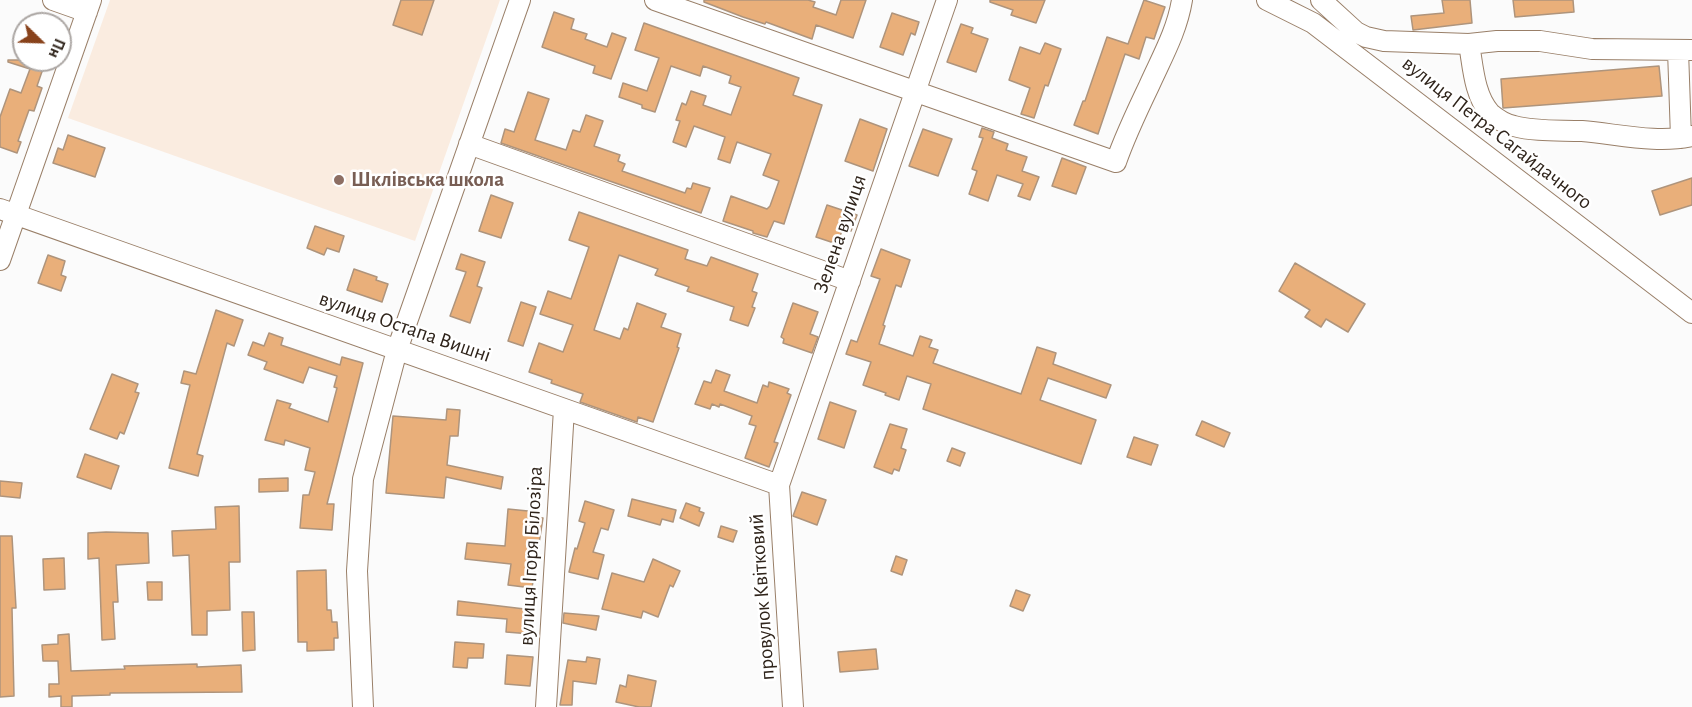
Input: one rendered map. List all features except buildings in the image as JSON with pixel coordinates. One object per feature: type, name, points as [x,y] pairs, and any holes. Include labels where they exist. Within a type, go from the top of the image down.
[{"type":"street","points":[[0,260],[8,212],[89,6],[53,0]]},
{"type":"street","points":[[363,707],[357,571],[363,479],[397,350],[520,0]]},
{"type":"street","points":[[656,0],[1116,162],[1138,108],[1169,46],[1182,0]]},
{"type":"street","name":"Зелена вулиця","points":[[779,485],[947,0]]},
{"type":"street","name":"вулиця Петра Сагайдачного","points":[[1267,0],[1313,23],[1692,313]]},
{"type":"street","points":[[1321,0],[1356,32],[1384,41],[1469,44],[1497,41],[1540,41],[1592,49],[1685,50],[1686,137],[1537,130],[1502,122],[1490,113],[1482,100],[1475,81],[1469,44]]},
{"type":"street","points":[[470,144],[850,281]]},
{"type":"street","name":"вулиця Остапа Вишні","points":[[8,212],[779,485]]},
{"type":"street","name":"вулиця Ігоря Білозіра","points":[[546,707],[564,409]]},
{"type":"street","name":"провулок Квітковий","points":[[779,485],[793,707]]},
{"type":"shaded area","name":"Шклівська школа","points":[[110,0],[500,0],[415,241],[68,118]]},
{"type":"place","name":"Шклівська школа","points":[[339,180]]}]
